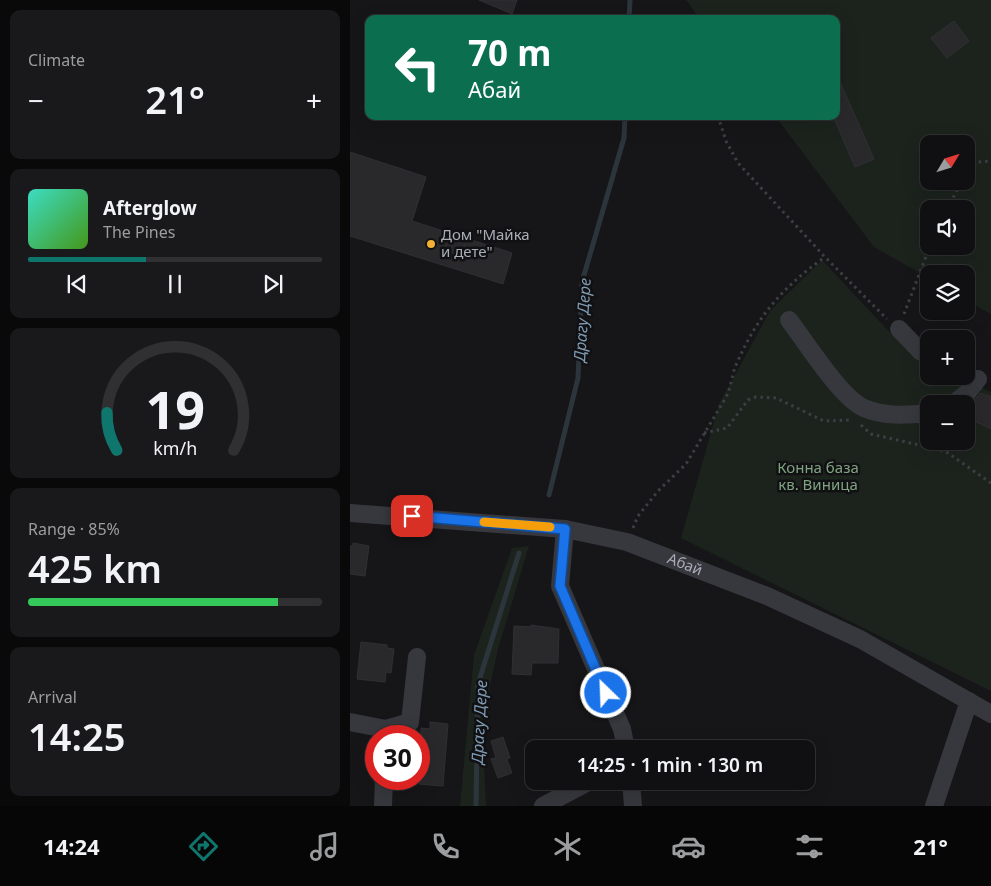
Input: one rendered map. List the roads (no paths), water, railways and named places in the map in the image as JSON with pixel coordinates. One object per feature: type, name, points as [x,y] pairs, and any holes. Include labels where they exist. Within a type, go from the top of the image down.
[{"type":"street","points":[[789,320],[842,390],[863,408],[889,415],[920,413]]},
{"type":"street","points":[[899,329],[920,351]]},
{"type":"street","points":[[964,395],[978,379]]},
{"type":"street","name":"Абай","points":[[350,513],[565,529],[627,542],[767,596],[860,639],[991,714]]},
{"type":"street","points":[[565,529],[560,586],[622,729],[624,740]]},
{"type":"street","points":[[403,725],[410,722],[418,657]]},
{"type":"street","points":[[934,806],[969,702]]},
{"type":"street","points":[[350,722],[365,727]]},
{"type":"street","points":[[383,806],[384,790]]},
{"type":"street","points":[[543,806],[573,790]]},
{"type":"street","points":[[632,790],[633,806]]},
{"type":"waterway","name":"Драгу Дере","points":[[629,15],[630,0]]},
{"type":"waterway","name":"Драгу Дере","points":[[549,495],[578,378],[582,282],[624,138],[625,120]]},
{"type":"waterway","name":"Драгу Дере","points":[[476,806],[478,684],[519,553]]},
{"type":"place","name":"Дом \"Майка и дете\"","points":[[431,244]]},
{"type":"park label","name":"Конна база кв. Виница","points":[[818,476]]}]
